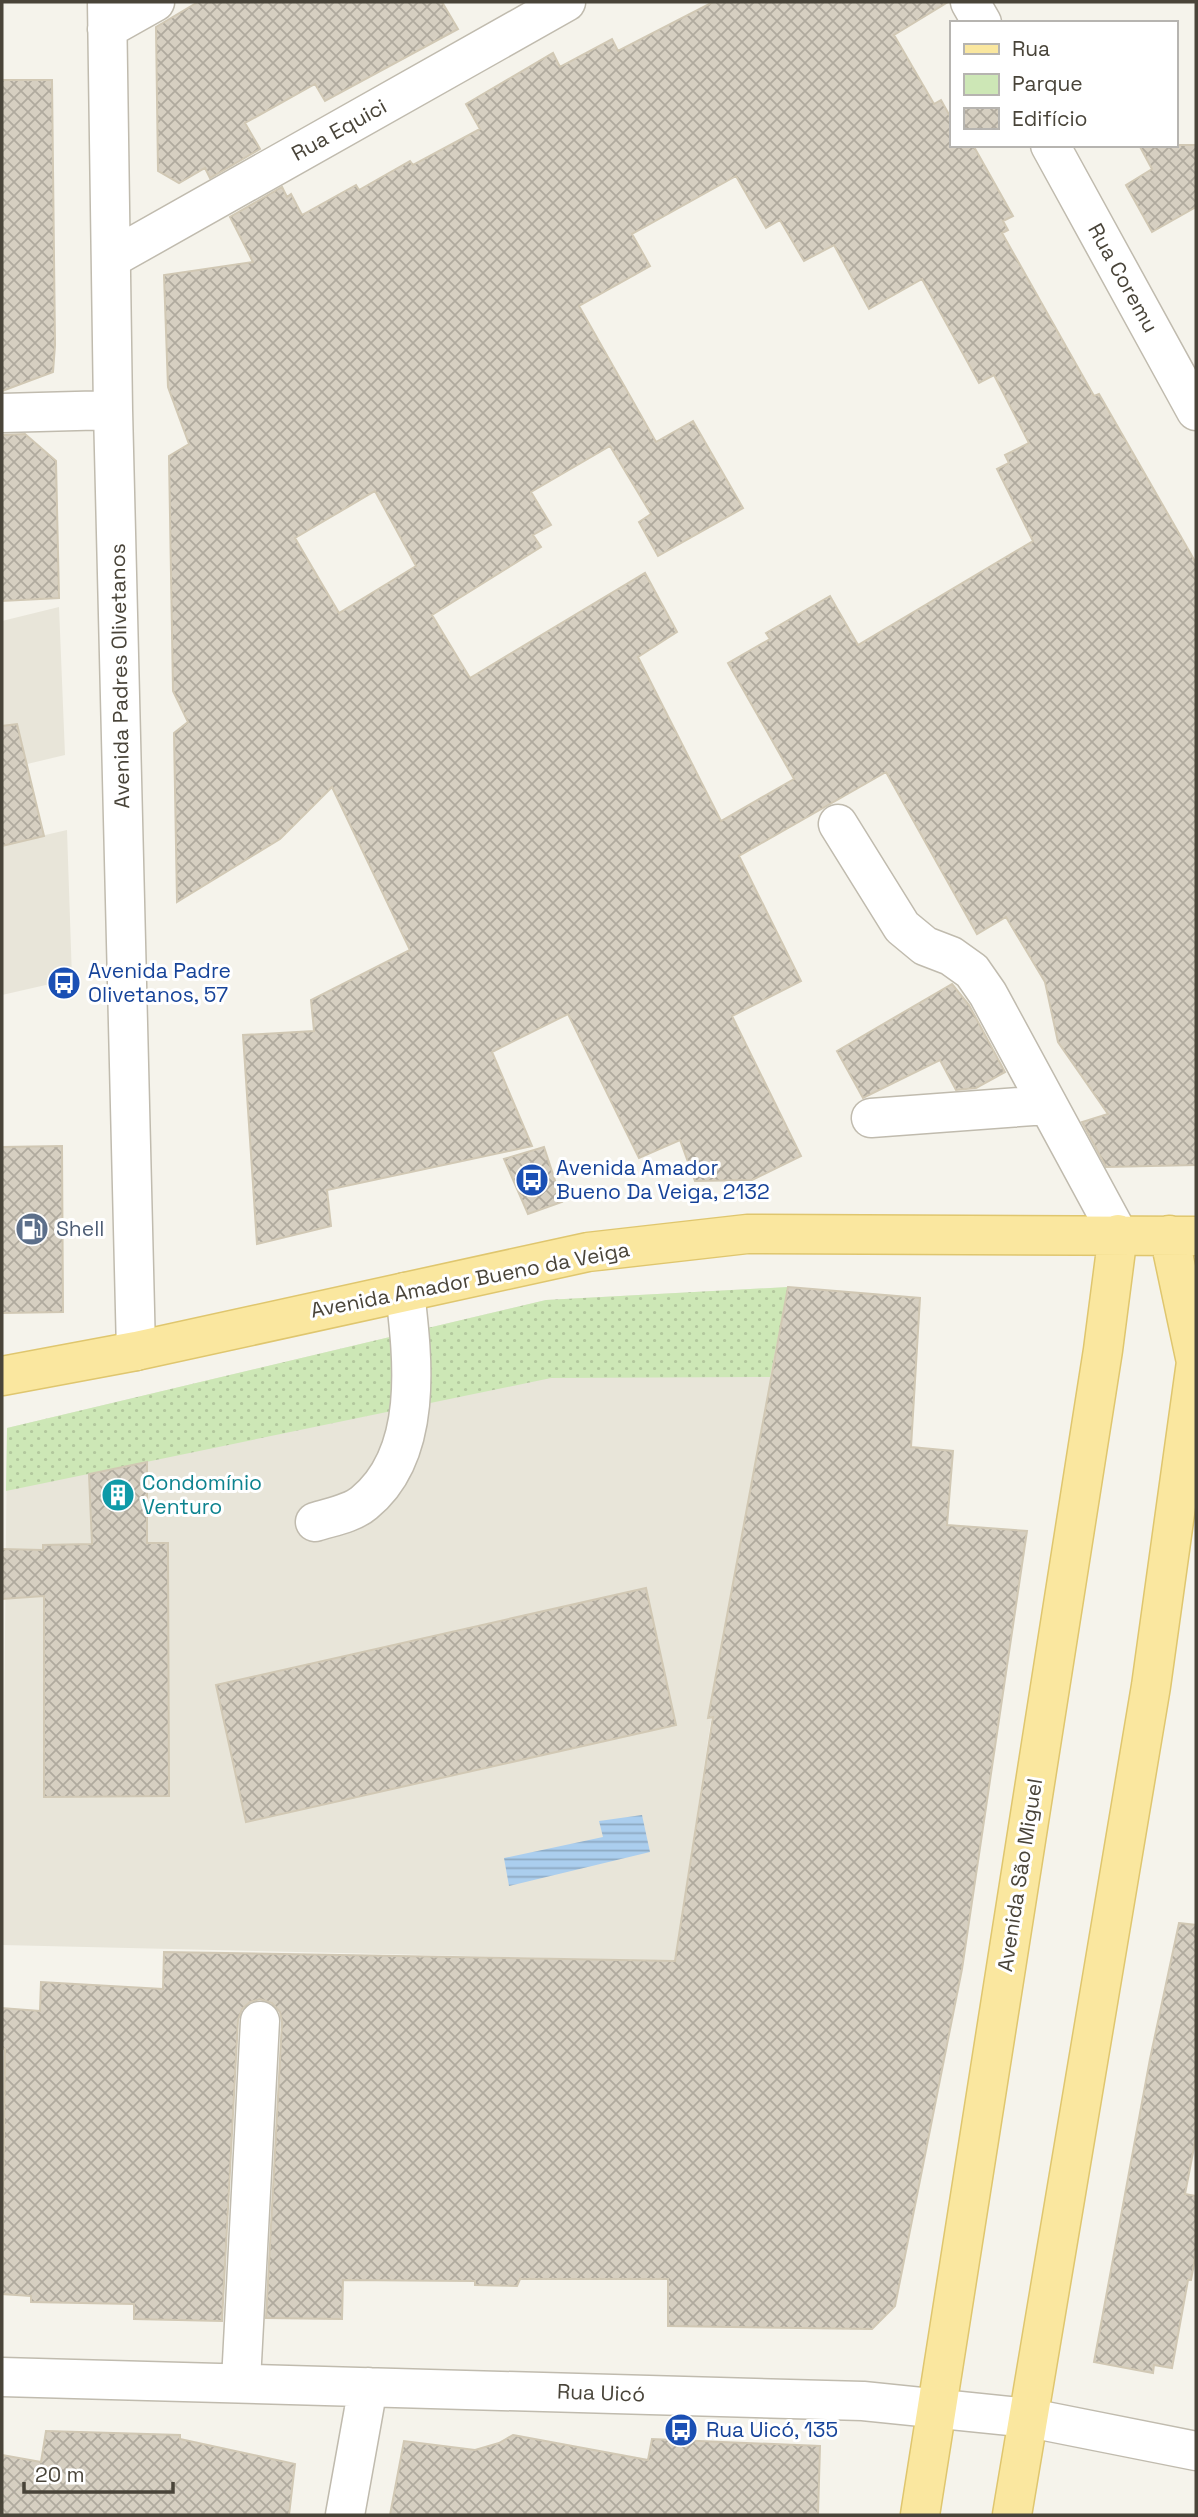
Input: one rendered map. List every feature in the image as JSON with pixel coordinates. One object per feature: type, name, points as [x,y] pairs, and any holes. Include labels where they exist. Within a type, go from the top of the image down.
[{"type":"main road","name":"Avenida Amador Bueno da Veiga","points":[[2,1376],[136,1351],[588,1252],[747,1234],[1182,1235]]},
{"type":"main road","name":"Avenida São Miguel","points":[[920,2515],[1103,1350],[1118,1234]]},
{"type":"main road","points":[[1012,2515],[1148,1700],[1196,1362],[1182,1235]]},
{"type":"street","points":[[107,15],[155,2]]},
{"type":"street","name":"Rua Equici","points":[[112,258],[566,2]]},
{"type":"street","points":[[970,2],[981,21]]},
{"type":"street","name":"Avenida Padres Olivetanos","points":[[107,15],[113,410],[136,1351]]},
{"type":"street","name":"Rua Coremu","points":[[1050,147],[1196,411]]},
{"type":"street","points":[[2,414],[113,410]]},
{"type":"street","points":[[838,824],[902,928],[925,946],[951,956],[972,971],[988,994],[1118,1234]]},
{"type":"street","points":[[871,1118],[1047,1105]]},
{"type":"street","points":[[315,1522],[362,1505],[381,1486],[393,1468],[406,1431],[412,1355],[405,1292]]},
{"type":"street","points":[[241,2381],[260,2021]]},
{"type":"street","name":"Rua Uicó","points":[[2,2376],[863,2401],[936,2406],[1030,2418],[1196,2451]]},
{"type":"street","points":[[345,2515],[368,2387]]},
{"type":"shaded area","points":[[59,607],[65,755],[2,770],[2,621]]},
{"type":"shaded area","points":[[67,830],[72,979],[2,995],[2,845]]},
{"type":"shaded area","points":[[788,1287],[720,1660],[675,1961],[2,1945],[7,1428],[546,1300]]},
{"type":"green space","points":[[788,1287],[770,1377],[551,1378],[6,1491],[7,1428],[546,1300]]},
{"type":"water","points":[[642,1815],[650,1852],[509,1886],[504,1858],[603,1837],[599,1821]]},
{"type":"building","points":[[198,2],[442,2],[458,29],[325,101],[315,84],[245,123],[260,149],[210,178],[205,168],[179,183],[158,171],[156,27]]},
{"type":"building","points":[[713,2],[948,2],[894,35],[934,104],[941,100],[950,116],[950,147],[974,147],[1013,216],[1003,221],[1008,230],[1002,233],[1094,396],[1099,394],[1196,563],[1196,1165],[1106,1167],[1082,1122],[1108,1114],[1058,1042],[1045,982],[1006,917],[977,934],[886,772],[739,856],[801,981],[732,1016],[801,1156],[752,1180],[695,1181],[680,1140],[639,1158],[568,1014],[492,1052],[532,1146],[327,1190],[331,1226],[257,1244],[243,1035],[314,1031],[311,1000],[410,950],[332,787],[280,839],[177,902],[174,733],[188,722],[173,691],[169,456],[189,444],[168,387],[164,275],[253,262],[230,217],[282,187],[287,197],[291,194],[302,215],[356,185],[359,190],[410,161],[413,165],[480,129],[466,104],[553,53],[560,67],[612,39],[618,51]],"holes":[[[736,176],[766,228],[780,220],[804,261],[834,245],[869,309],[922,279],[979,383],[994,375],[1029,443],[1005,455],[1009,463],[997,469],[1033,541],[858,645],[830,596],[766,633],[770,639],[728,663],[794,779],[721,821],[638,657],[677,632],[645,573],[470,678],[432,615],[541,547],[533,535],[551,525],[531,492],[610,446],[651,514],[639,522],[658,556],[743,508],[693,421],[656,442],[579,306],[650,266],[632,234]],[[375,491],[416,566],[339,613],[295,538]]]},
{"type":"building","points":[[2,80],[52,80],[55,345],[53,372],[2,391]]},
{"type":"building","points":[[1196,145],[1196,207],[1152,232],[1126,185],[1152,169],[1140,147]]},
{"type":"building","points":[[25,434],[56,461],[59,598],[2,601],[2,435]]},
{"type":"building","points":[[17,724],[44,836],[2,846],[2,726]]},
{"type":"building","points":[[952,984],[969,1005],[1005,1072],[976,1088],[956,1090],[940,1060],[863,1098],[837,1051]]},
{"type":"building","name":"Shell","points":[[62,1146],[63,1312],[2,1313],[2,1147]]},
{"type":"building","points":[[544,1147],[562,1202],[528,1214],[504,1159]]},
{"type":"building","points":[[788,1287],[920,1298],[911,1447],[953,1451],[947,1525],[1027,1531],[962,1969],[895,2306],[872,2329],[668,2326],[668,2279],[520,2279],[517,2286],[475,2285],[475,2281],[343,2280],[342,2319],[266,2318],[282,2022],[280,2012],[272,2003],[260,1999],[250,2002],[242,2009],[238,2020],[222,2321],[134,2319],[134,2304],[31,2302],[31,2296],[2,2294],[5,2049],[2,2048],[2,2008],[40,2011],[41,1982],[163,1989],[164,1952],[675,1961],[713,1717],[708,1718]]},
{"type":"building","points":[[147,1462],[147,1543],[168,1543],[169,1796],[44,1797],[44,1596],[2,1599],[2,1549],[43,1550],[43,1545],[92,1544],[89,1474]]},
{"type":"building","points":[[646,1588],[676,1725],[246,1822],[216,1685]]},
{"type":"building","points":[[1179,1923],[1196,1925],[1196,2137],[1185,2194],[1196,2196],[1196,2253],[1191,2280],[1188,2280],[1172,2368],[1154,2365],[1153,2373],[1094,2362],[1150,2059]]},
{"type":"building","points":[[46,2431],[180,2435],[180,2439],[295,2464],[289,2515],[2,2515],[2,2455],[41,2462]]},
{"type":"building","points":[[513,2435],[648,2460],[652,2439],[820,2446],[818,2515],[390,2515],[404,2441],[475,2450],[499,2443]]},
{"type":"place","name":"Avenida Padre Olivetanos, 57","points":[[64,983]]},
{"type":"place","name":"Avenida Amador Bueno Da Veiga, 2132","points":[[532,1180]]},
{"type":"place","name":"Shell","points":[[32,1229]]},
{"type":"place","name":"Condomínio Venturo","points":[[118,1495]]},
{"type":"place","name":"Rua Uicó, 135","points":[[681,2430]]}]
